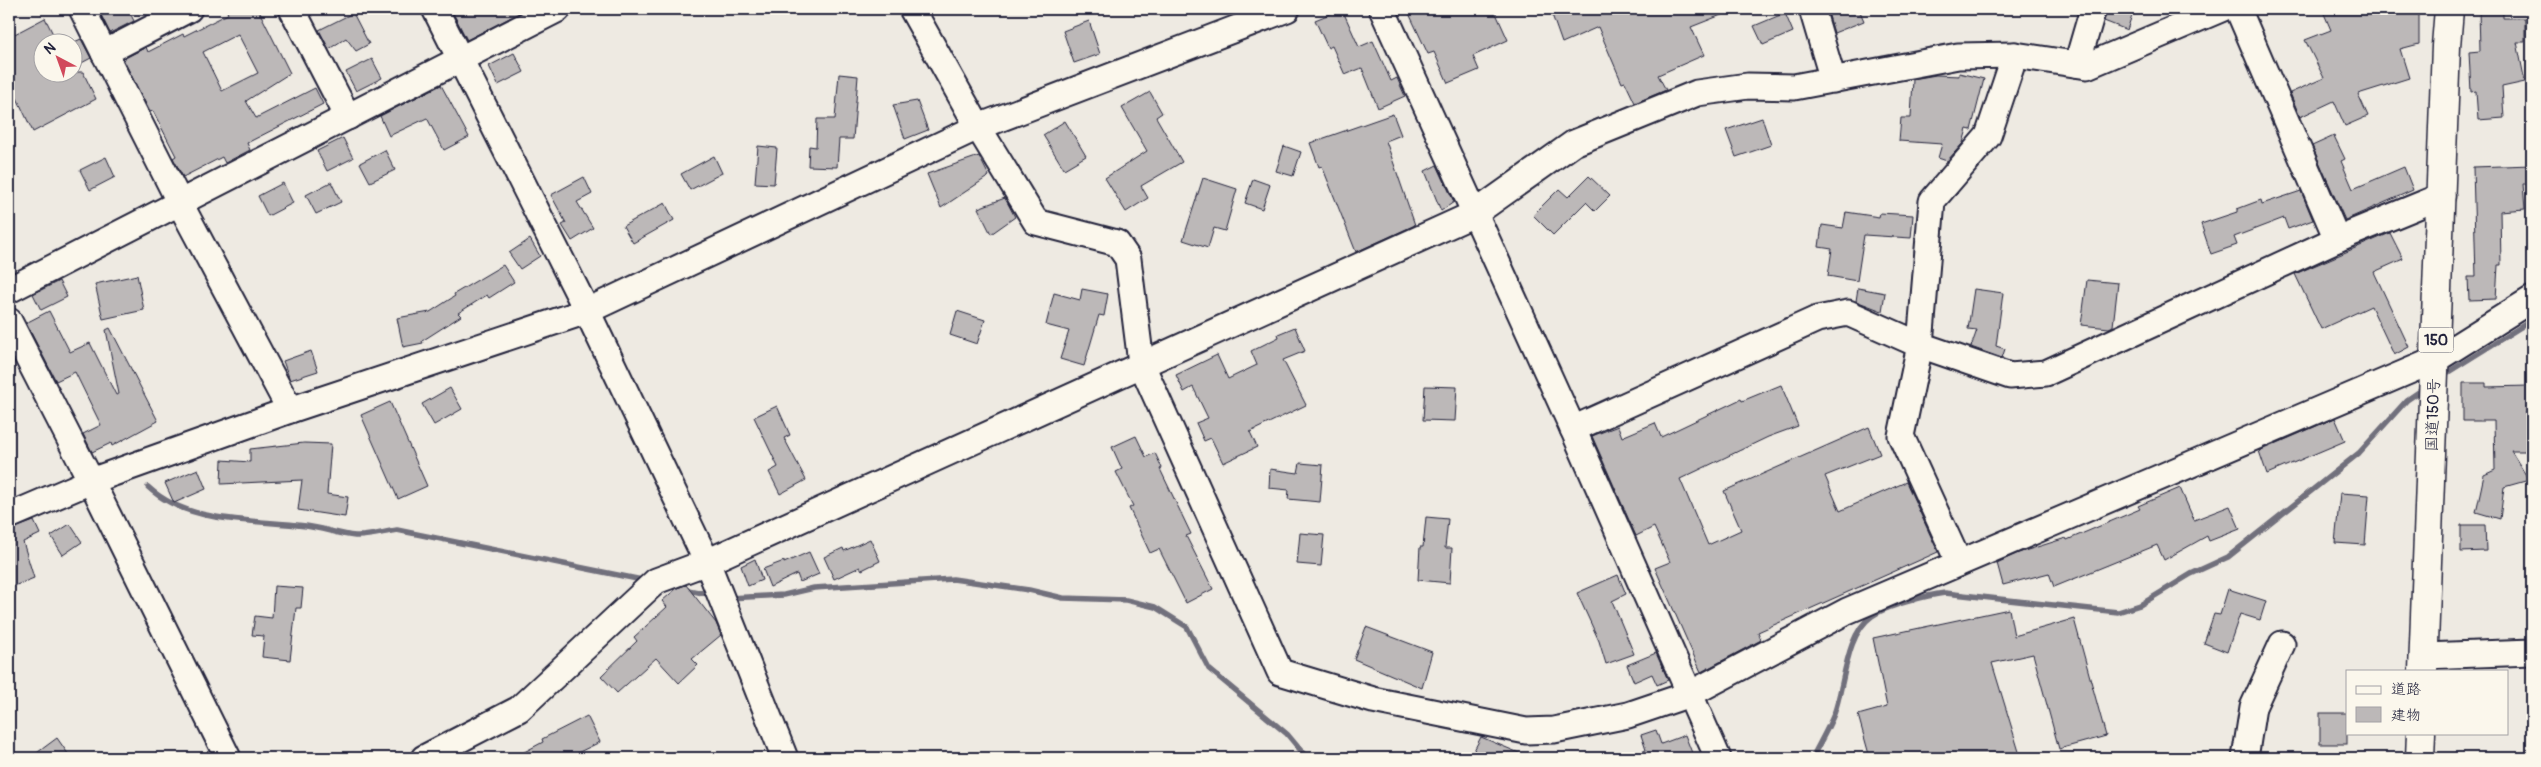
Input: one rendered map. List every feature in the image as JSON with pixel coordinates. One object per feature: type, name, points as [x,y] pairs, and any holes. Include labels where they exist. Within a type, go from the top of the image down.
[{"type":"highway","name":"国道150号","points":[[2423,663],[2436,360],[2446,46],[2449,9]]},
{"type":"highway","points":[[2420,734],[2420,758]]},
{"type":"street","points":[[82,9],[180,203],[290,410]]},
{"type":"street","points":[[104,53],[190,9]]},
{"type":"street","points":[[292,9],[348,117]]},
{"type":"street","points":[[435,9],[587,311],[707,562],[785,758]]},
{"type":"street","points":[[9,290],[558,9]]},
{"type":"street","points":[[912,9],[978,127],[1036,222],[1118,243],[1128,259],[1141,363],[1280,672],[1373,700],[1526,731],[1554,730],[1628,715],[1690,694],[1847,611],[2436,360],[2532,299]]},
{"type":"street","points":[[9,516],[91,481],[290,410],[587,311],[978,127],[1287,9]]},
{"type":"street","points":[[1382,9],[1474,214],[1574,429],[1718,758]]},
{"type":"street","points":[[1812,9],[1832,80]]},
{"type":"street","points":[[2077,64],[2093,9]]},
{"type":"street","points":[[424,758],[519,709],[656,581],[707,562],[1141,363],[1474,214],[1574,143],[1697,93],[1748,86],[1794,87],[1958,56],[2015,55],[2087,66],[2220,9]]},
{"type":"street","points":[[2238,9],[2337,239]]},
{"type":"street","points":[[1959,563],[1901,436],[1920,345],[1932,201],[1988,136],[2015,55]]},
{"type":"street","points":[[1574,429],[1817,319],[1848,313],[1920,345],[2010,376],[2046,373],[2337,239],[2442,196]]},
{"type":"street","points":[[9,321],[91,481],[228,758]]},
{"type":"street","points":[[2245,758],[2253,707],[2282,644]]},
{"type":"street","points":[[2423,663],[2532,652]]},
{"type":"building","points":[[98,9],[128,9],[134,21],[110,33]]},
{"type":"building","points":[[226,9],[258,9],[290,73],[246,101],[256,118],[315,88],[323,104],[247,143],[250,150],[225,163],[222,157],[183,177],[173,158],[176,156],[153,111],[150,112],[123,59],[146,47],[148,52],[228,14]],"holes":[[[238,34],[258,73],[222,91],[203,52]]]},
{"type":"building","points":[[451,9],[527,9],[467,40]]},
{"type":"building","points":[[1342,9],[1359,47],[1373,41],[1391,81],[1397,78],[1405,96],[1378,108],[1362,68],[1345,75],[1332,46],[1328,48],[1315,20]]},
{"type":"building","points":[[1407,9],[1494,9],[1508,40],[1473,56],[1479,70],[1448,83],[1434,52],[1428,54]]},
{"type":"building","points":[[1550,9],[1734,10],[1691,27],[1704,55],[1658,75],[1666,90],[1635,103],[1625,82],[1622,83],[1598,27],[1562,43]]},
{"type":"building","points":[[1827,9],[1859,9],[1864,21],[1834,33]]},
{"type":"building","points":[[2107,9],[2134,9],[2127,30],[2104,21]]},
{"type":"building","points":[[2322,9],[2419,9],[2419,44],[2400,49],[2409,78],[2358,94],[2368,116],[2345,126],[2334,101],[2300,117],[2290,93],[2324,78],[2305,40],[2331,30]]},
{"type":"building","points":[[2479,9],[2503,9],[2503,18],[2525,18],[2525,42],[2517,42],[2525,82],[2502,87],[2504,118],[2478,120],[2476,91],[2471,92],[2469,52],[2480,51]]},
{"type":"building","points":[[353,13],[369,44],[356,51],[346,38],[329,49],[319,30]]},
{"type":"building","points":[[1785,13],[1793,32],[1763,45],[1754,26]]},
{"type":"building","points":[[45,18],[52,32],[32,32],[32,82],[82,82],[83,72],[96,99],[33,132],[17,98],[9,102],[9,37]]},
{"type":"building","points":[[1089,21],[1100,54],[1074,63],[1063,31]]},
{"type":"building","points":[[82,41],[91,58],[82,63]]},
{"type":"building","points":[[514,53],[524,72],[498,85],[489,66]]},
{"type":"building","points":[[372,59],[382,78],[356,91],[346,72]]},
{"type":"building","points":[[1959,73],[1984,79],[1971,130],[1967,129],[1963,143],[1947,161],[1938,158],[1942,144],[1899,141],[1901,118],[1911,118],[1913,79],[1936,75],[1959,76]]},
{"type":"building","points":[[839,74],[858,76],[853,139],[839,139],[837,167],[808,166],[809,146],[816,147],[817,119],[835,119]]},
{"type":"building","points":[[441,85],[469,137],[444,150],[427,118],[389,136],[380,116]]},
{"type":"building","points":[[1150,92],[1162,113],[1156,117],[1182,162],[1141,186],[1148,198],[1126,212],[1105,178],[1147,151],[1122,108]]},
{"type":"building","points":[[917,101],[928,130],[905,139],[893,105]]},
{"type":"building","points":[[1393,114],[1401,135],[1386,141],[1415,225],[1356,252],[1322,166],[1319,167],[1310,143]]},
{"type":"building","points":[[1762,118],[1771,145],[1736,157],[1726,130]]},
{"type":"building","points":[[1065,121],[1086,156],[1064,169],[1043,135]]},
{"type":"building","points":[[2334,136],[2345,159],[2341,161],[2353,189],[2404,167],[2413,190],[2345,220],[2312,146]]},
{"type":"building","points":[[343,138],[353,158],[327,171],[317,151]]},
{"type":"building","points":[[758,146],[777,148],[774,184],[755,183]]},
{"type":"building","points":[[1284,146],[1301,152],[1293,176],[1276,171]]},
{"type":"building","points":[[385,150],[395,170],[370,182],[360,163]]},
{"type":"building","points":[[714,156],[722,173],[690,190],[681,174]]},
{"type":"building","points":[[979,156],[989,176],[941,208],[927,174]]},
{"type":"building","points":[[106,157],[115,177],[90,190],[80,170]]},
{"type":"building","points":[[1437,165],[1454,202],[1441,211],[1425,171]]},
{"type":"building","points":[[2532,165],[2532,184],[2523,184],[2525,209],[2500,211],[2501,265],[2498,265],[2496,299],[2469,300],[2468,277],[2476,277],[2473,167]]},
{"type":"building","points":[[1589,176],[1610,196],[1595,211],[1586,202],[1553,235],[1533,215],[1559,189],[1568,197]]},
{"type":"building","points":[[584,177],[592,194],[577,202],[593,228],[572,241],[562,225],[566,223],[551,195]]},
{"type":"building","points":[[1203,178],[1237,189],[1225,231],[1214,228],[1208,248],[1183,240]]},
{"type":"building","points":[[1253,179],[1270,185],[1262,209],[1245,203]]},
{"type":"building","points":[[331,182],[341,202],[316,214],[306,195]]},
{"type":"building","points":[[283,183],[293,203],[268,216],[258,196]]},
{"type":"building","points":[[2301,191],[2313,220],[2288,229],[2284,218],[2234,237],[2237,245],[2211,254],[2201,224],[2237,212],[2237,209],[2261,200],[2262,204]]},
{"type":"building","points":[[1005,198],[1015,217],[991,234],[978,208]]},
{"type":"building","points":[[665,203],[674,220],[633,243],[623,226]]},
{"type":"building","points":[[1846,212],[1879,217],[1880,213],[1913,215],[1911,238],[1864,235],[1857,281],[1828,276],[1832,249],[1819,247],[1822,225],[1843,228]]},
{"type":"building","points":[[2390,233],[2403,259],[2374,272],[2409,347],[2394,355],[2371,306],[2321,329],[2295,274]]},
{"type":"building","points":[[530,239],[540,256],[520,269],[509,253]]},
{"type":"building","points":[[503,265],[514,282],[489,298],[487,295],[458,313],[461,316],[422,341],[423,343],[403,347],[397,318],[430,312],[455,296],[454,294]]},
{"type":"building","points":[[137,275],[144,310],[103,319],[95,284]]},
{"type":"building","points":[[2087,280],[2118,283],[2113,326],[2109,328],[2081,325]]},
{"type":"building","points":[[59,281],[67,297],[41,310],[33,294]]},
{"type":"building","points":[[1858,288],[1885,293],[1882,311],[1856,301]]},
{"type":"building","points":[[1082,289],[1108,294],[1104,316],[1099,315],[1084,366],[1060,359],[1069,331],[1046,325],[1054,293],[1080,300]]},
{"type":"building","points":[[1974,289],[2003,293],[1996,346],[2005,349],[2002,358],[1971,347],[1977,330],[1968,329]]},
{"type":"building","points":[[49,311],[70,352],[90,343],[116,395],[119,394],[106,330],[110,328],[158,421],[112,446],[111,443],[92,452],[83,434],[101,425],[75,372],[56,381],[26,323]]},
{"type":"building","points":[[957,311],[985,320],[977,344],[950,335]]},
{"type":"building","points":[[1295,327],[1305,351],[1283,360],[1306,405],[1250,432],[1257,447],[1223,463],[1211,438],[1204,441],[1196,423],[1208,418],[1193,387],[1184,392],[1176,375],[1217,355],[1228,379],[1257,365],[1251,351],[1279,337],[1278,334]]},
{"type":"building","points":[[311,351],[318,371],[290,380],[283,361]]},
{"type":"building","points":[[2463,383],[2486,383],[2486,387],[2530,386],[2531,412],[2526,412],[2526,451],[2511,451],[2529,480],[2504,487],[2500,519],[2476,512],[2484,475],[2495,470],[2494,421],[2463,421]]},
{"type":"building","points":[[1781,385],[1798,426],[1768,437],[1680,479],[1708,545],[1741,530],[1724,491],[1869,427],[1880,454],[1825,476],[1840,511],[1906,482],[1938,552],[1758,632],[1761,640],[1701,672],[1655,568],[1670,562],[1654,527],[1636,536],[1592,436],[1618,426],[1622,437],[1655,423],[1661,437],[1741,399],[1742,401]]},
{"type":"building","points":[[1425,386],[1457,387],[1455,421],[1423,420]]},
{"type":"building","points":[[450,388],[462,409],[434,425],[422,404]]},
{"type":"building","points":[[390,402],[427,486],[398,499],[361,415]]},
{"type":"building","points":[[777,406],[790,435],[784,438],[806,480],[780,494],[769,472],[778,467],[754,417]]},
{"type":"building","points":[[2335,418],[2345,441],[2267,474],[2259,451]]},
{"type":"building","points":[[1136,436],[1146,457],[1155,453],[1162,468],[1160,469],[1191,534],[1186,536],[1213,589],[1186,603],[1159,549],[1150,553],[1129,508],[1133,506],[1116,472],[1122,469],[1112,447]]},
{"type":"building","points":[[304,443],[331,444],[327,494],[348,497],[345,517],[298,510],[302,480],[221,484],[222,460],[250,462],[250,449]]},
{"type":"building","points":[[1300,463],[1323,465],[1320,502],[1288,499],[1289,490],[1269,488],[1270,469],[1298,473]]},
{"type":"building","points":[[198,469],[206,489],[174,503],[165,483]]},
{"type":"building","points":[[2180,488],[2194,520],[2230,506],[2240,529],[2209,541],[2207,536],[2164,560],[2157,545],[2054,587],[2049,573],[2003,585],[1997,563],[2018,553],[2066,538],[2067,540],[2140,509],[2138,506]]},
{"type":"building","points":[[2340,493],[2369,495],[2365,545],[2335,543]]},
{"type":"building","points":[[1426,517],[1448,519],[1445,548],[1452,548],[1450,583],[1418,580],[1420,547],[1423,547]]},
{"type":"building","points":[[34,521],[40,534],[23,542],[34,578],[9,588],[9,530]]},
{"type":"building","points":[[70,524],[82,542],[63,555],[51,536]]},
{"type":"building","points":[[2461,525],[2485,525],[2486,551],[2461,552]]},
{"type":"building","points":[[1300,533],[1324,535],[1321,566],[1297,564]]},
{"type":"building","points":[[870,539],[880,561],[862,570],[860,567],[834,579],[824,557],[843,548],[844,551]]},
{"type":"building","points":[[809,552],[819,574],[800,582],[797,574],[770,587],[763,569],[784,561],[784,563]]},
{"type":"building","points":[[755,559],[762,580],[748,586],[741,566]]},
{"type":"building","points":[[1618,575],[1626,594],[1612,601],[1634,654],[1606,664],[1599,641],[1577,593]]},
{"type":"building","points":[[686,585],[716,623],[721,635],[692,659],[698,665],[679,683],[656,658],[617,693],[601,676],[637,641],[634,637],[667,607],[662,601],[677,588]]},
{"type":"building","points":[[274,586],[303,588],[301,608],[296,608],[290,660],[262,657],[264,636],[252,635],[255,616],[272,618]]},
{"type":"building","points":[[2228,589],[2266,601],[2260,620],[2240,614],[2227,652],[2204,643],[2214,614],[2220,615]]},
{"type":"building","points":[[2009,609],[2014,636],[2074,619],[2106,736],[2059,749],[2033,654],[1992,663],[2020,755],[2009,758],[1870,758],[1858,715],[1887,707],[1873,638]]},
{"type":"building","points":[[1366,627],[1432,652],[1422,688],[1354,659]]},
{"type":"building","points":[[1656,653],[1668,680],[1657,685],[1652,674],[1634,682],[1627,665]]},
{"type":"building","points":[[2320,713],[2346,713],[2347,744],[2320,744]]},
{"type":"building","points":[[587,716],[600,742],[567,758],[513,758],[543,742],[542,739]]},
{"type":"building","points":[[1656,730],[1661,744],[1685,735],[1694,758],[1628,758],[1646,750],[1641,735]]},
{"type":"building","points":[[1481,737],[1531,758],[1470,758]]},
{"type":"building","points":[[57,738],[71,758],[30,758]]},
{"type":"waterway","points":[[2442,376],[2532,320]]},
{"type":"waterway","points":[[1812,758],[1834,714],[1847,661],[1856,635],[1863,624],[1878,612],[1928,596],[1945,593],[2118,612],[2140,605],[2191,574],[2228,557],[2359,453],[2407,400],[2426,387]]},
{"type":"waterway","points":[[148,487],[164,499],[183,508],[222,518],[306,526],[355,536],[397,530],[647,581]]},
{"type":"waterway","points":[[729,598],[784,595],[814,588],[953,579],[1029,590],[1063,598],[1126,600],[1155,607],[1187,627],[1209,669],[1287,734],[1307,758]]},
{"type":"waterway","points":[[668,586],[713,595]]}]
